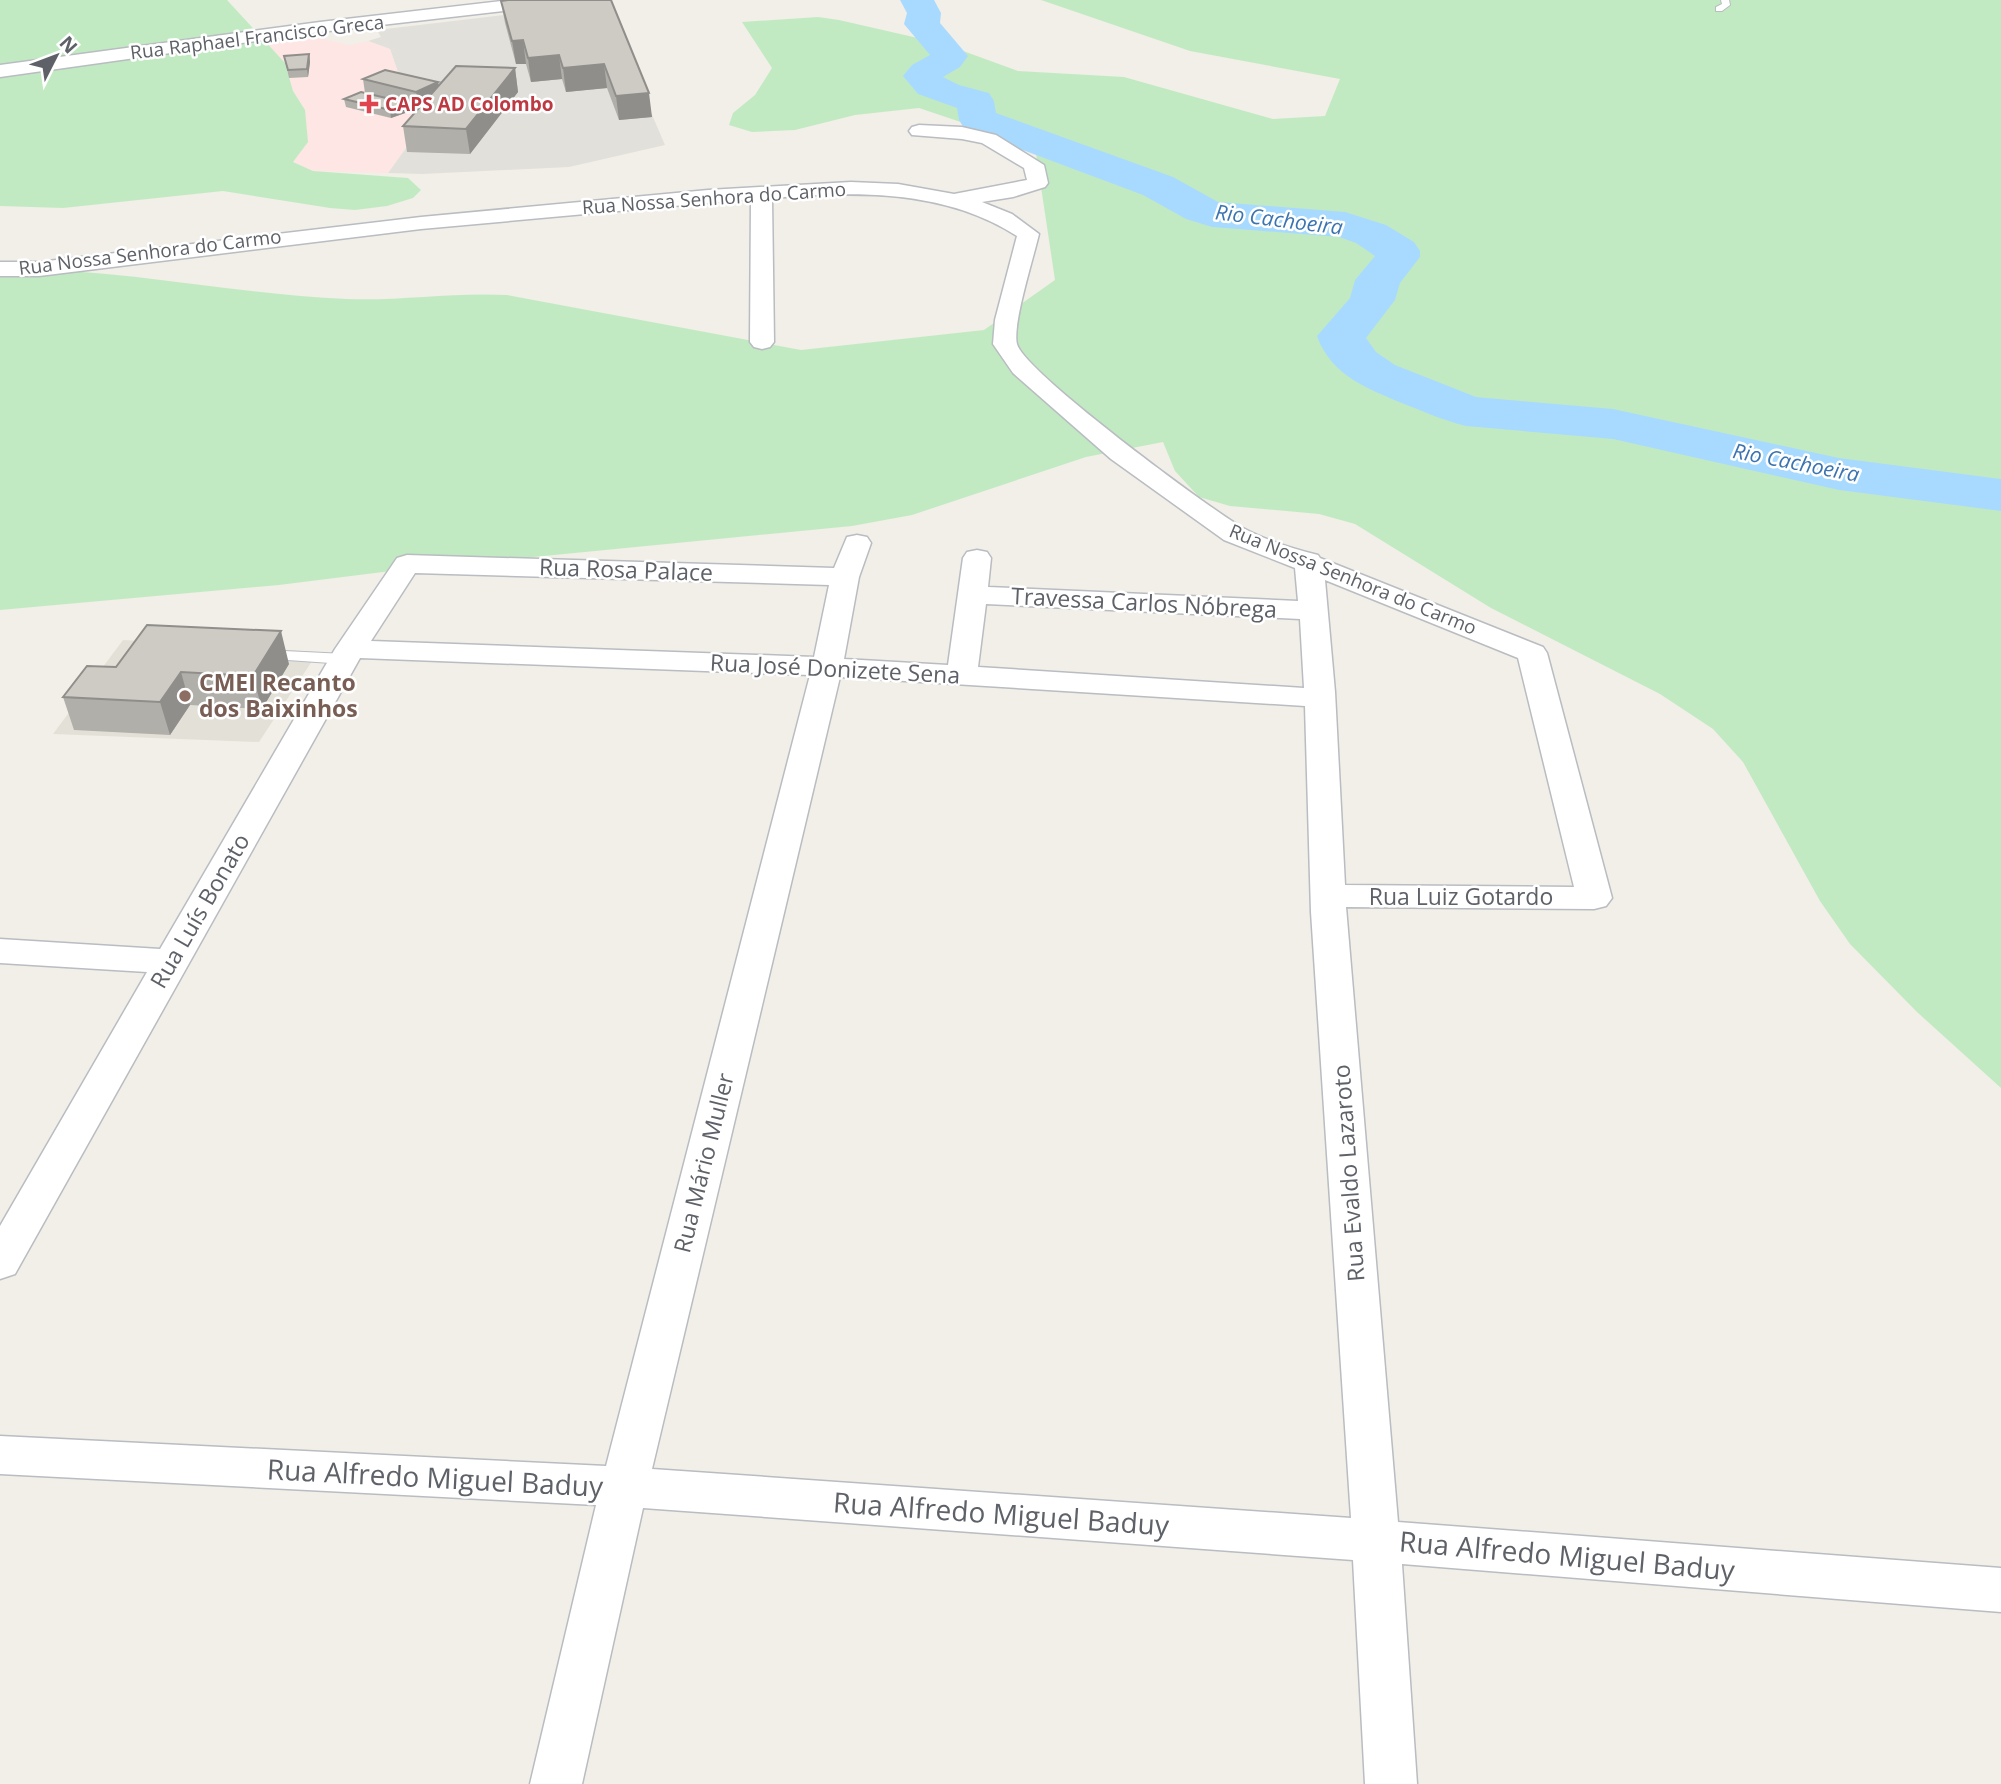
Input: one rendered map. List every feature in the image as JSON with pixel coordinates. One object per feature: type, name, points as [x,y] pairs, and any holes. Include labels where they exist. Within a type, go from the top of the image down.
[{"type":"street","name":"Rua Raphael Francisco Greca","points":[[0,71],[320,27],[556,0]]},
{"type":"street","points":[[919,131],[962,133],[989,139],[1034,165],[1038,183],[1013,191],[954,201]]},
{"type":"street","name":"Rua Nossa Senhora do Carmo","points":[[0,269],[39,269],[291,235],[761,192],[844,187],[894,190],[954,201],[992,213],[1028,234],[1007,320],[1005,344],[1022,368],[1120,453],[1234,534],[1308,561],[1532,653],[1594,898]]},
{"type":"street","points":[[761,192],[762,342]]},
{"type":"street","points":[[962,676],[977,558]]},
{"type":"street","name":"Rua Rosa Palace","points":[[407,564],[851,560]]},
{"type":"street","name":"Rua Mário Muller","points":[[556,1784],[624,1488],[827,667],[851,560]]},
{"type":"street","name":"Rua Evaldo Lazaroto","points":[[1308,561],[1315,611],[1328,896],[1377,1541],[1391,1784]]},
{"type":"street","name":"Rua Luís Bonato","points":[[0,1263],[347,654],[407,564]]},
{"type":"street","name":"Travessa Carlos Nóbrega","points":[[972,595],[1315,611]]},
{"type":"street","name":"Rua José Donizete Sena","points":[[347,654],[827,667],[1318,698]]},
{"type":"street","name":"Rua Luiz Gotardo","points":[[1328,896],[1594,898]]},
{"type":"street","points":[[0,951],[170,962]]},
{"type":"street","name":"Rua Alfredo Miguel Baduy","points":[[0,1455],[624,1488],[1377,1541],[2001,1590]]},
{"type":"lane","points":[[1719,9],[1726,5],[1726,0]]},
{"type":"lane","points":[[248,654],[347,654]]},
{"type":"shaded area","points":[[604,3],[665,145],[569,167],[422,174],[388,173],[441,99],[402,84],[390,49],[368,41],[381,37],[377,30]]},
{"type":"shaded area","name":"CAPS AD Colombo","points":[[314,37],[350,45],[368,41],[390,49],[402,84],[441,99],[388,173],[313,171],[293,162],[305,110],[293,91],[285,63],[267,43]]},
{"type":"shaded area","name":"CMEI Recanto dos Baixinhos","points":[[123,640],[318,652],[259,742],[53,734]]},
{"type":"green space","points":[[0,0],[227,0],[285,63],[293,91],[305,110],[308,142],[293,162],[313,171],[408,178],[421,190],[413,198],[387,206],[355,210],[223,191],[63,208],[0,206]]},
{"type":"green space","points":[[1041,0],[2001,0],[2001,1088],[1917,1012],[1850,944],[1820,901],[1743,762],[1713,729],[1660,694],[1491,608],[1355,524],[1319,514],[1230,506],[1199,497],[1175,471],[1163,442],[1086,457],[912,515],[852,526],[391,571],[279,585],[0,610],[0,269],[87,272],[347,299],[507,295],[801,350],[984,330],[1055,280],[1035,147],[919,108],[855,115],[795,130],[752,132],[729,125],[733,113],[755,95],[772,68],[742,22],[818,17],[839,20],[944,44],[1018,71],[1124,77],[1273,119],[1325,116],[1340,79],[1190,51]]},
{"type":"building","points":[[611,0],[649,93],[616,96],[604,64],[563,68],[559,55],[528,58],[523,40],[512,41],[501,1]]},
{"type":"building","points":[[309,54],[307,69],[288,70],[284,56]]},
{"type":"building","points":[[456,66],[515,68],[466,129],[403,126]]},
{"type":"building","points":[[385,70],[438,82],[416,92],[363,79]]},
{"type":"building","points":[[361,92],[407,103],[390,110],[344,99]]},
{"type":"building","points":[[147,625],[281,631],[253,676],[181,672],[160,702],[63,697],[87,666],[116,667]]},
{"type":"waterway","name":"Rio Cachoeira","points":[[917,0],[924,13],[922,24],[950,56],[922,76],[938,90],[975,101],[978,120],[1158,186],[1212,214],[1345,225],[1371,234],[1398,251],[1398,257],[1378,280],[1372,300],[1341,336],[1345,347],[1359,362],[1378,375],[1466,411],[1613,424],[1839,474],[2001,495]]},
{"type":"place","name":"CAPS AD Colombo","points":[[369,104]]},
{"type":"place","name":"CMEI Recanto dos Baixinhos","points":[[185,696]]}]
